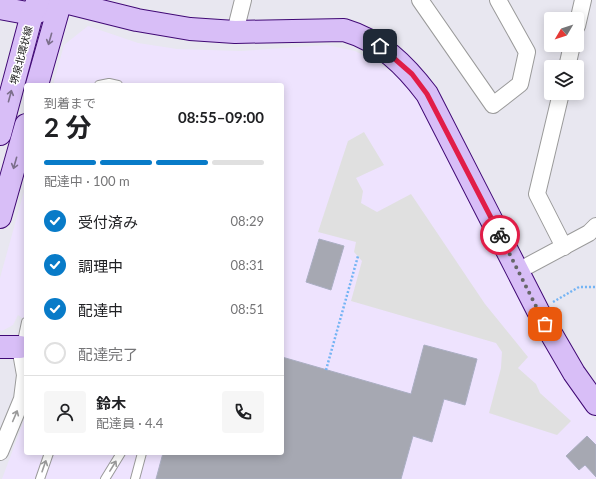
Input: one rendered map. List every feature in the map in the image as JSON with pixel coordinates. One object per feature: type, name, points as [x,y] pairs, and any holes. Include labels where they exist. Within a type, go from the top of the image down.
[{"type":"street","points":[[235,32],[243,0]]},
{"type":"street","points":[[420,0],[493,105],[520,84],[527,52],[498,0]]},
{"type":"street","points":[[580,12],[583,0]]},
{"type":"street","points":[[38,83],[60,1]]},
{"type":"street","points":[[0,8],[35,7],[60,1],[152,23],[190,29],[235,32],[344,30],[362,35],[398,60],[412,74],[427,94],[538,311],[574,373],[596,404]]},
{"type":"street","name":"堺泉北環状線","points":[[0,134],[35,7]]},
{"type":"street","points":[[559,100],[537,194],[564,247]]},
{"type":"street","points":[[0,217],[24,132]]},
{"type":"street","points":[[518,271],[590,233],[596,226]]},
{"type":"street","points":[[15,347],[24,372]]},
{"type":"street","points":[[0,452],[22,399],[24,383]]},
{"type":"lane","points":[[15,347],[24,327]]},
{"type":"lane","points":[[40,479],[48,455]]},
{"type":"lane","points":[[105,479],[121,455]]},
{"type":"lane","points":[[135,479],[141,455]]},
{"type":"path","points":[[326,370],[358,256]]},
{"type":"path","points":[[549,304],[579,287],[596,287]]},
{"type":"shaded area","points":[[88,26],[138,43],[177,49],[241,51],[327,45],[355,51],[379,63],[404,82],[436,126],[561,374],[582,405],[596,421],[596,479],[2,479],[24,420],[24,455],[284,455],[284,83],[54,83],[64,45]]},
{"type":"shaded area","points":[[364,132],[384,165],[356,178],[363,191],[361,203],[377,212],[411,194],[485,304],[528,357],[518,368],[536,384],[540,393],[571,421],[557,435],[489,413],[501,368],[502,352],[496,343],[351,301],[362,261],[354,252],[356,242],[318,232],[348,141]]},
{"type":"shaded area","points":[[24,191],[24,320],[18,315],[13,325],[2,331],[0,330],[0,278]]},
{"type":"building","points":[[319,239],[344,246],[331,290],[306,282]]},
{"type":"building","points":[[424,345],[477,359],[465,405],[444,399],[432,442],[413,436],[401,479],[156,479],[162,455],[284,455],[284,358],[411,394]]},
{"type":"building","points":[[587,436],[596,445],[596,477],[585,465],[579,470],[566,456]]},
{"type":"way so far","points":[[500,235],[545,324]]},
{"type":"route","points":[[380,46],[398,60],[412,74],[427,94],[500,235]]}]
